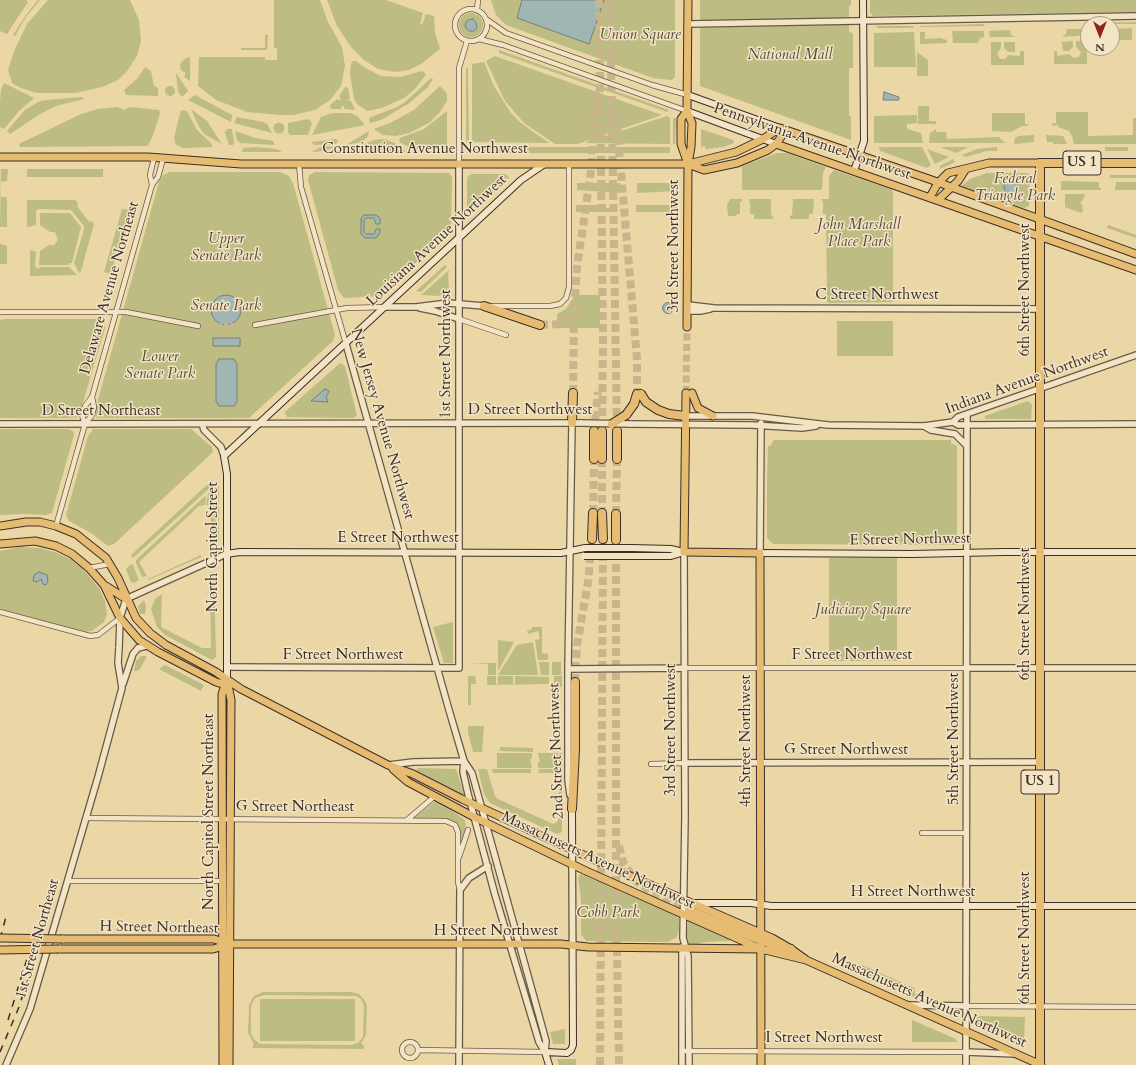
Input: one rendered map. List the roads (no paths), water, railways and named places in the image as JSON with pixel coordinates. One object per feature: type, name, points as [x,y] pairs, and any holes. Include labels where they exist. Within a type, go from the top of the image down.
[{"type":"highway","name":"US 1","points":[[1040,163],[1136,163]]},
{"type":"highway","name":"6th Street Northwest","points":[[1040,163],[1040,1065]]},
{"type":"highway","points":[[484,306],[540,325]]},
{"type":"highway","points":[[572,423],[573,393]]},
{"type":"highway","points":[[612,424],[626,415],[639,394],[646,402],[658,410],[669,414],[685,416]]},
{"type":"highway","points":[[598,431],[598,459]]},
{"type":"highway","points":[[617,432],[617,459]]},
{"type":"highway","points":[[592,539],[593,513]]},
{"type":"highway","points":[[602,513],[603,539]]},
{"type":"highway","points":[[616,514],[616,540]]},
{"type":"highway","points":[[572,809],[575,749],[575,682]]},
{"type":"highway","points":[[687,907],[761,941],[792,949]]},
{"type":"main road","name":"3rd Street Northwest","points":[[687,327],[688,164],[691,147],[692,123],[687,111],[688,0]]},
{"type":"main road","points":[[854,171],[864,141],[864,0]]},
{"type":"main road","name":"Pennsylvania Avenue Northwest","points":[[688,95],[1136,254]]},
{"type":"main road","name":"3rd Street Northwest","points":[[687,111],[681,119],[681,144],[688,164]]},
{"type":"main road","name":"Pennsylvania Avenue Northwest","points":[[687,111],[776,144],[1136,270]]},
{"type":"main road","name":"Constitution Avenue Northwest","points":[[0,157],[154,158],[236,164],[688,164],[727,155],[783,129]]},
{"type":"main road","name":"Constitution Avenue Northwest","points":[[688,164],[704,170],[720,168],[763,152],[776,144],[783,129]]},
{"type":"main road","points":[[930,197],[938,183],[948,173],[989,163],[1040,163]]},
{"type":"main road","name":"Louisiana Avenue Northwest","points":[[224,456],[529,173],[546,164]]},
{"type":"main road","points":[[938,200],[958,181],[965,170]]},
{"type":"main road","name":"3rd Street Northwest","points":[[684,552],[685,416],[689,393],[698,408],[713,416]]},
{"type":"main road","name":"North Capitol Street","points":[[224,456],[227,474],[227,684]]},
{"type":"main road","points":[[0,526],[26,522],[56,526],[76,534],[88,542],[110,564],[140,623],[155,638],[227,684],[232,700],[231,820],[226,881]]},
{"type":"main road","points":[[0,544],[28,541],[50,544],[72,554],[89,568],[104,585],[120,618],[135,636],[146,646],[216,682],[227,684]]},
{"type":"main road","name":"E Street Northwest","points":[[226,554],[240,552],[570,552],[585,548],[672,549],[684,552],[912,554],[966,552],[1136,552]]},
{"type":"main road","name":"E Street Northwest","points":[[570,552],[584,556],[671,556],[684,552]]},
{"type":"main road","name":"4th Street Northwest","points":[[760,552],[760,1065]]},
{"type":"main road","points":[[104,585],[126,598]]},
{"type":"main road","name":"Massachusetts Avenue Northwest","points":[[227,684],[241,688],[388,765],[413,774],[470,803],[630,876],[687,907]]},
{"type":"main road","name":"North Capitol Street Northeast","points":[[226,995],[226,881],[222,820],[222,694],[227,684]]},
{"type":"main road","name":"Massachusetts Avenue Northwest","points":[[388,765],[408,782],[474,817],[586,871],[631,891],[687,907]]},
{"type":"main road","points":[[222,780],[231,780]]},
{"type":"main road","name":"2nd Street Northwest","points":[[545,1052],[567,1053],[573,1046],[572,809]]},
{"type":"main road","name":"H Street Northwest","points":[[687,907],[761,904],[1136,906]]},
{"type":"main road","name":"H Street Northeast","points":[[0,938],[214,939],[225,944]]},
{"type":"main road","name":"Massachusetts Avenue Northwest","points":[[761,941],[1040,1065]]},
{"type":"main road","name":"H Street Northwest","points":[[225,944],[520,944],[588,948],[684,947],[761,941]]},
{"type":"main road","name":"H Street Northeast","points":[[0,950],[213,949],[225,944]]},
{"type":"main road","name":"Massachusetts Avenue Northwest","points":[[792,949],[806,960]]},
{"type":"main road","points":[[223,1065],[226,995]]},
{"type":"main road","points":[[226,995],[230,1065]]},
{"type":"main road","name":"New Jersey Avenue Northwest","points":[[545,1052],[548,1065]]},
{"type":"street","points":[[477,10],[478,0]]},
{"type":"street","points":[[464,10],[477,10],[486,19],[486,30],[479,39],[466,41],[456,33],[456,18],[464,10]]},
{"type":"street","points":[[688,24],[1136,16]]},
{"type":"street","name":"Pennsylvania Avenue Northwest","points":[[486,19],[506,33],[652,85],[688,95]]},
{"type":"street","name":"Pennsylvania Avenue Northwest","points":[[479,39],[510,48],[687,111]]},
{"type":"street","name":"1st Street Northwest","points":[[459,668],[459,68],[466,41]]},
{"type":"street","name":"Delaware Avenue Northeast","points":[[152,185],[150,175],[154,158]]},
{"type":"street","name":"Delaware Avenue Northeast","points":[[85,424],[82,415],[85,406],[92,397],[152,185],[158,177],[163,159]]},
{"type":"street","name":"New Jersey Avenue Northwest","points":[[299,164],[301,187],[404,552],[464,761],[472,773],[520,944],[546,1041],[545,1052]]},
{"type":"street","points":[[255,325],[336,310],[416,307],[436,303],[484,306],[550,306],[562,302],[568,295],[569,287],[569,164]]},
{"type":"street","points":[[416,307],[435,311],[506,335]]},
{"type":"street","name":"C Street Northwest","points":[[688,308],[1041,309]]},
{"type":"street","points":[[0,312],[126,312],[198,326]]},
{"type":"street","name":"Indiana Avenue Northwest","points":[[685,416],[761,417],[828,425],[924,426],[953,422],[958,417],[1136,355]]},
{"type":"street","name":"Delaware Avenue Northeast","points":[[56,526],[85,424],[92,415],[94,407],[92,397]]},
{"type":"street","name":"5th Street Northwest","points":[[966,1065],[967,414]]},
{"type":"street","name":"4th Street Northwest","points":[[760,552],[761,417]]},
{"type":"street","points":[[953,422],[958,425],[1136,424]]},
{"type":"street","name":"2nd Street Northwest","points":[[572,423],[568,669],[568,780],[572,809]]},
{"type":"street","name":"D Street Northwest","points":[[202,424],[582,423],[761,425]]},
{"type":"street","name":"D Street Northeast","points":[[0,424],[202,424]]},
{"type":"street","name":"North Capitol Street","points":[[202,424],[204,430],[221,447],[224,456]]},
{"type":"street","name":"Indiana Avenue Northwest","points":[[761,425],[802,428],[828,425]]},
{"type":"street","points":[[924,426],[931,430],[955,434],[967,446]]},
{"type":"street","name":"3rd Street Northwest","points":[[682,1065],[683,938],[687,907],[684,763],[684,552]]},
{"type":"street","points":[[122,688],[118,663],[120,618],[126,598],[226,554]]},
{"type":"street","points":[[89,568],[110,564]]},
{"type":"street","points":[[0,612],[90,636],[98,634],[120,618]]},
{"type":"street","name":"1st Street Northeast","points":[[6,1065],[29,1013],[132,654],[138,648],[146,646]]},
{"type":"street","name":"F Street Northwest","points":[[227,667],[459,668]]},
{"type":"street","name":"F Street Northwest","points":[[568,669],[1136,668]]},
{"type":"street","points":[[388,765],[413,762],[464,761]]},
{"type":"street","name":"New Jersey Avenue Northwest","points":[[464,761],[463,772],[470,803],[539,1042],[545,1052]]},
{"type":"street","name":"G Street Northwest","points":[[651,764],[1040,762]]},
{"type":"street","points":[[407,820],[435,796]]},
{"type":"street","name":"G Street Northeast","points":[[86,818],[407,820]]},
{"type":"street","points":[[407,820],[450,822],[458,829],[458,882],[460,890],[460,1065]]},
{"type":"street","points":[[458,858],[468,830]]},
{"type":"street","points":[[922,833],[966,833]]},
{"type":"street","points":[[460,890],[469,878],[488,866]]},
{"type":"street","points":[[68,881],[226,881]]},
{"type":"street","name":"3rd Street Northwest","points":[[684,947],[688,956],[689,1065]]},
{"type":"street","points":[[906,1005],[1136,1007]]},
{"type":"street","points":[[418,1050],[545,1052]]},
{"type":"street","name":"I Street Northwest","points":[[682,1051],[966,1052]]},
{"type":"street","points":[[966,1052],[1017,1054]]},
{"type":"water","points":[[522,0],[604,0],[589,44],[517,18]]},
{"type":"water","points":[[473,19],[477,28],[474,31],[469,31],[465,24],[468,20]]},
{"type":"water","points":[[884,92],[899,97],[899,100],[883,100]]},
{"type":"water","points":[[1011,180],[1016,182],[1018,187],[1016,192],[1011,194],[1006,192],[1004,187],[1006,182]]},
{"type":"water","points":[[364,215],[376,215],[380,218],[380,224],[376,224],[374,218],[366,218],[364,220],[364,232],[366,234],[374,234],[376,229],[380,229],[380,233],[376,238],[365,238],[361,234],[361,219]]},
{"type":"water","points":[[226,295],[232,296],[240,304],[240,316],[232,324],[226,325],[220,324],[212,316],[211,310],[212,304],[220,296]]},
{"type":"water","points":[[668,302],[672,304],[674,308],[672,312],[668,314],[664,312],[662,308],[664,304]]},
{"type":"water","points":[[213,338],[240,338],[240,346],[213,346]]},
{"type":"water","points":[[219,359],[234,359],[237,364],[237,402],[234,406],[219,406],[216,401],[216,364]]},
{"type":"water","points":[[325,389],[329,391],[326,397],[328,402],[311,401]]},
{"type":"water","points":[[39,572],[47,575],[48,582],[46,585],[43,584],[41,579],[37,582],[33,581],[34,575]]},
{"type":"tunnel","points":[[599,0],[603,336],[602,431]]},
{"type":"tunnel","points":[[610,0],[617,427]]},
{"type":"tunnel","points":[[573,393],[574,315],[577,267],[591,171],[595,91]]},
{"type":"tunnel","points":[[616,113],[637,360],[637,394]]},
{"type":"tunnel","points":[[540,325],[560,324],[568,321],[574,315]]},
{"type":"tunnel","points":[[198,326],[255,325]]},
{"type":"tunnel","points":[[686,393],[687,327]]},
{"type":"tunnel","points":[[594,431],[598,392]]},
{"type":"tunnel","points":[[593,513],[594,459]]},
{"type":"tunnel","points":[[602,459],[602,513]]},
{"type":"tunnel","points":[[616,514],[617,459]]},
{"type":"tunnel","points":[[575,682],[577,645],[588,582],[592,539]]},
{"type":"tunnel","points":[[600,1065],[603,539]]},
{"type":"tunnel","points":[[616,540],[616,894],[619,1065]]},
{"type":"tunnel","points":[[619,846],[623,862],[635,880],[656,895],[689,910]]},
{"type":"railway","points":[[0,939],[7,913]]},
{"type":"railway","points":[[0,1052],[19,1007],[35,957]]},
{"type":"railway","points":[[8,1020],[27,959]]},
{"type":"park label","name":"Union Square","points":[[640,36]]},
{"type":"park label","name":"National Mall","points":[[790,56]]},
{"type":"park label","name":"Federal Triangle Park","points":[[1015,188]]},
{"type":"park label","name":"John Marshall Place Park","points":[[859,234]]},
{"type":"park label","name":"Upper Senate Park","points":[[226,248]]},
{"type":"park label","name":"Senate Park","points":[[226,307]]},
{"type":"park label","name":"Lower Senate Park","points":[[160,366]]},
{"type":"park label","name":"Judiciary Square","points":[[863,611]]},
{"type":"park label","name":"Cobb Park","points":[[608,914]]}]
